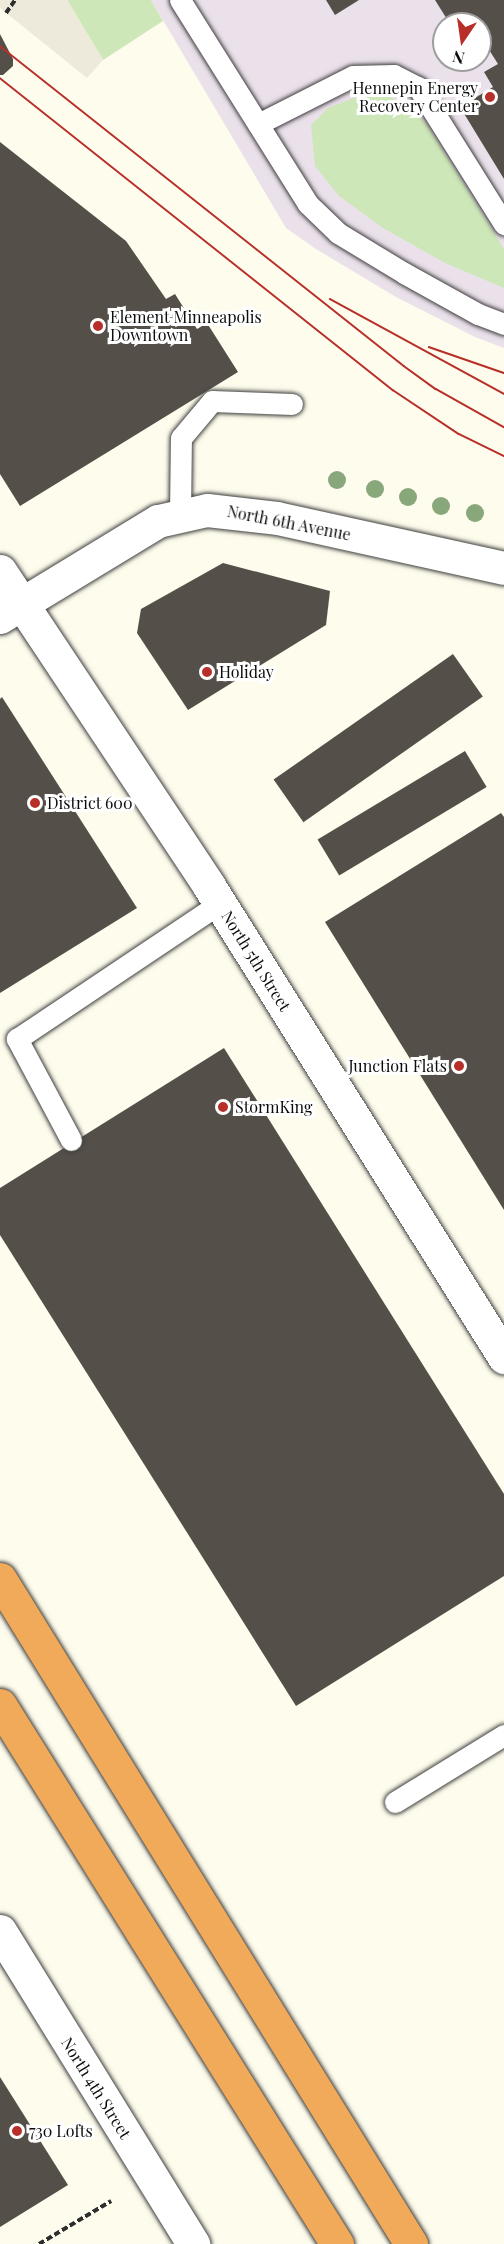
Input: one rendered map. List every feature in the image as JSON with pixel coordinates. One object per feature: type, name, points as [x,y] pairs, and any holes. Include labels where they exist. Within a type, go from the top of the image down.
[{"type":"highway","points":[[0,1579],[411,2244]]},
{"type":"highway","points":[[0,1705],[337,2244]]},
{"type":"street","name":"North 6th Avenue","points":[[11,610],[158,521],[207,510],[237,511],[504,568]]},
{"type":"street","name":"North 5th Street","points":[[0,571],[11,610],[220,903],[504,1357]]},
{"type":"street","name":"North 4th Street","points":[[0,1931],[193,2244]]},
{"type":"lane","points":[[180,0],[308,204],[338,233],[478,314],[504,324]]},
{"type":"lane","points":[[258,124],[353,76],[394,75],[418,87],[504,224]]},
{"type":"lane","points":[[180,515],[181,438],[212,401],[292,404]]},
{"type":"lane","points":[[71,1140],[17,1039],[220,903]]},
{"type":"lane","points":[[395,1802],[504,1735]]},
{"type":"path","points":[[6,13],[15,0]]},
{"type":"path","points":[[39,2244],[111,2201]]},
{"type":"shaded area","points":[[0,0],[67,0],[103,60],[87,78],[0,8]]},
{"type":"shaded area","points":[[151,0],[504,0],[504,348],[475,337],[396,297],[316,249],[286,228]]},
{"type":"green space","points":[[67,0],[151,0],[163,21],[103,60]]},
{"type":"green space","points":[[388,96],[409,106],[427,125],[504,249],[504,288],[445,263],[383,228],[339,196],[315,166],[311,125],[328,108],[356,97]]},
{"type":"building","points":[[326,0],[359,0],[335,15]]},
{"type":"building","name":"Hennepin Energy Recovery Center","points":[[435,0],[504,0],[504,179],[460,107],[493,87],[484,72],[492,72],[492,67],[498,64],[492,54],[492,12],[442,12]]},
{"type":"building","points":[[0,34],[13,59],[13,66],[3,75],[0,75]]},
{"type":"building","name":"Element Minneapolis Downtown","points":[[0,142],[126,241],[166,299],[175,294],[197,329],[207,323],[238,372],[20,506],[0,474]]},
{"type":"building","name":"Holiday","points":[[223,563],[330,591],[326,625],[188,710],[137,633],[141,609]]},
{"type":"building","points":[[453,654],[483,697],[303,822],[274,780]]},
{"type":"building","name":"District 600","points":[[2,697],[137,908],[0,993],[0,699]]},
{"type":"building","points":[[465,751],[487,787],[339,876],[318,840]]},
{"type":"building","name":"Junction Flats","points":[[501,813],[504,817],[504,1210],[325,922]]},
{"type":"building","points":[[224,1048],[504,1494],[504,1576],[296,1706],[0,1235],[0,1188]]},
{"type":"building","name":"730 Lofts","points":[[0,2077],[68,2185],[0,2227]]},
{"type":"tram line","points":[[0,46],[404,366],[436,389],[504,427]]},
{"type":"tram line","points":[[0,78],[393,390],[459,434],[504,456]]},
{"type":"tram line","points":[[330,299],[504,394]]},
{"type":"tram line","points":[[429,347],[504,373]]},
{"type":"place","name":"Hennepin Energy Recovery Center","points":[[490,97]]},
{"type":"place","name":"Element Minneapolis Downtown","points":[[98,326]]},
{"type":"place","name":"Holiday","points":[[207,672]]},
{"type":"place","name":"District 600","points":[[35,803]]},
{"type":"place","name":"Junction Flats","points":[[459,1066]]},
{"type":"place","name":"StormKing","points":[[223,1107]]},
{"type":"place","name":"730 Lofts","points":[[17,2131]]}]
